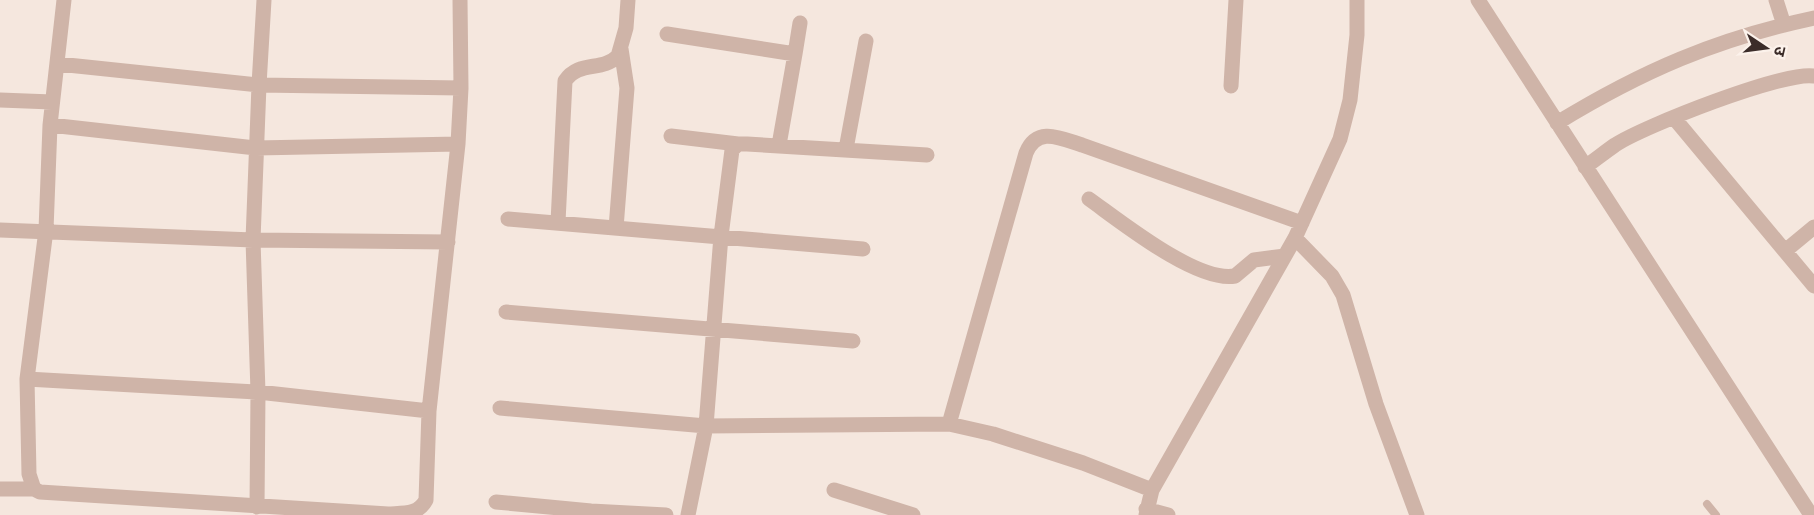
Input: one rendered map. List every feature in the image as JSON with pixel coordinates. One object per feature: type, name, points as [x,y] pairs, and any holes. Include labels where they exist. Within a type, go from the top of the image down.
[{"type":"street","points":[[34,489],[29,474],[27,379],[46,230],[50,124],[64,0]]},
{"type":"street","points":[[257,507],[258,392],[253,240],[264,0]]},
{"type":"street","points":[[0,489],[34,489],[40,492],[388,515],[414,513],[422,508],[426,500],[429,411],[458,144],[461,88],[460,0]]},
{"type":"street","points":[[616,228],[627,88],[621,49],[628,0]]},
{"type":"street","points":[[1231,86],[1236,0]]},
{"type":"street","points":[[1168,515],[1146,512],[1152,490],[1295,238],[1340,139],[1350,100],[1357,0]]},
{"type":"street","points":[[1478,0],[1811,515]]},
{"type":"street","points":[[1776,0],[1784,25]]},
{"type":"street","points":[[1557,123],[1607,93],[1697,50],[1814,18]]},
{"type":"street","points":[[779,146],[800,22]]},
{"type":"street","points":[[667,33],[795,54]]},
{"type":"street","points":[[846,149],[866,41]]},
{"type":"street","points":[[558,222],[566,81],[578,68],[613,61],[621,49]]},
{"type":"street","points":[[58,64],[259,85],[461,88]]},
{"type":"street","points":[[1586,167],[1616,144],[1674,118],[1776,80],[1814,76]]},
{"type":"street","points":[[0,100],[52,102]]},
{"type":"street","points":[[1674,118],[1814,286]]},
{"type":"street","points":[[50,124],[256,148],[458,144]]},
{"type":"street","points":[[671,136],[738,144],[927,155]]},
{"type":"street","points":[[949,424],[1026,153],[1030,142],[1038,137],[1054,136],[1082,145],[1302,223]]},
{"type":"street","points":[[688,515],[706,426],[712,329],[730,155],[738,144]]},
{"type":"street","points":[[1089,199],[1156,247],[1217,276],[1235,276],[1254,260],[1285,256]]},
{"type":"street","points":[[508,219],[862,249]]},
{"type":"street","points":[[1785,251],[1814,227]]},
{"type":"street","points":[[0,230],[46,230],[253,240],[448,242]]},
{"type":"street","points":[[1295,238],[1332,276],[1343,295],[1376,404],[1417,515]]},
{"type":"street","points":[[506,312],[853,341]]},
{"type":"street","points":[[27,379],[258,392],[429,411]]},
{"type":"street","points":[[500,408],[706,426],[949,424],[993,434],[1083,463],[1152,490]]},
{"type":"street","points":[[834,490],[878,510],[913,515]]},
{"type":"street","points":[[496,502],[666,515]]},
{"type":"lane","points":[[1707,504],[1716,515]]}]
